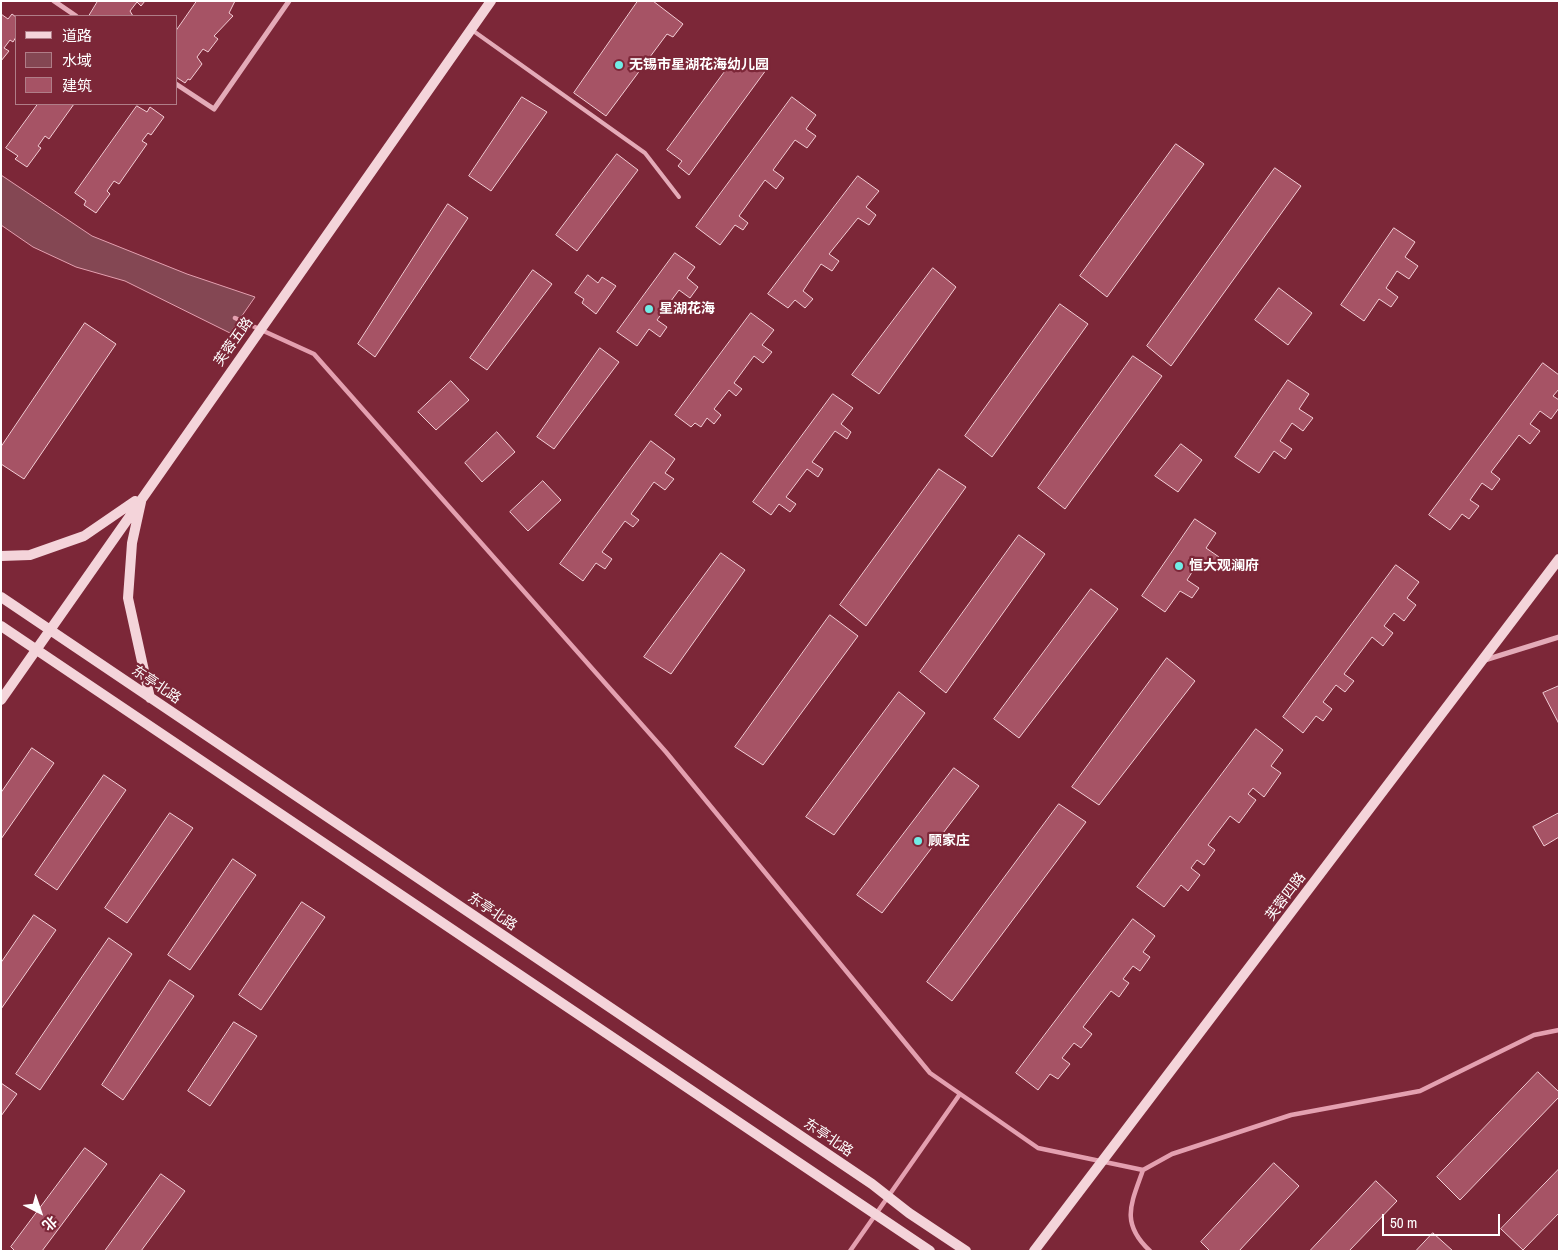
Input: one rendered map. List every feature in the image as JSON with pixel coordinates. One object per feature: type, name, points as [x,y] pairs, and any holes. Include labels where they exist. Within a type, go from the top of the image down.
[{"type":"main road","name":"芙蓉五路","points":[[1,700],[142,496],[491,1]]},
{"type":"main road","points":[[1,556],[30,555],[84,536],[142,496]]},
{"type":"main road","points":[[142,496],[132,543],[128,598],[150,698]]},
{"type":"main road","name":"芙蓉四路","points":[[1034,1251],[1559,559]]},
{"type":"main road","name":"东亭北路","points":[[1,597],[872,1184],[909,1213],[966,1251]]},
{"type":"main road","points":[[1,626],[930,1251]]},
{"type":"street","points":[[54,1],[75,15]]},
{"type":"street","points":[[178,85],[214,110],[290,1]]},
{"type":"street","points":[[1482,661],[1559,637]]},
{"type":"lane","points":[[471,29],[645,153],[679,197]]},
{"type":"water","points":[[1,175],[92,236],[187,274],[255,297],[230,333],[125,281],[76,267],[33,247],[1,225]]},
{"type":"building","points":[[98,1],[145,1],[141,6],[137,2],[130,11],[132,15],[90,15]]},
{"type":"building","points":[[197,1],[235,1],[229,13],[233,16],[214,36],[218,39],[208,52],[203,49],[197,57],[202,64],[190,80],[188,79],[185,83],[178,78],[178,28]]},
{"type":"building","name":"无锡市星湖花海幼儿园","points":[[638,1],[653,1],[683,24],[673,37],[667,34],[606,116],[574,93]]},
{"type":"building","points":[[1,14],[8,19],[12,14],[15,16],[15,39],[13,42],[10,40],[4,48],[9,51],[1,61]]},
{"type":"building","points":[[735,58],[752,70],[757,63],[766,70],[689,175],[678,166],[682,161],[667,150]]},
{"type":"building","points":[[522,97],[547,112],[491,191],[469,176]]},
{"type":"building","points":[[792,97],[816,115],[806,129],[816,136],[807,148],[795,140],[773,170],[784,178],[776,189],[765,180],[739,216],[748,223],[743,230],[735,225],[720,245],[696,227]]},
{"type":"building","points":[[37,105],[73,105],[49,139],[45,136],[38,146],[41,148],[27,167],[15,159],[18,156],[6,148]]},
{"type":"building","points":[[137,106],[147,112],[150,107],[164,117],[151,135],[148,133],[142,141],[147,144],[119,184],[114,181],[107,191],[110,194],[96,213],[84,205],[86,201],[75,193]]},
{"type":"building","points":[[1176,144],[1204,164],[1107,297],[1080,276]]},
{"type":"building","points":[[617,154],[638,170],[577,251],[556,235]]},
{"type":"building","points":[[1275,168],[1301,186],[1171,366],[1147,346]]},
{"type":"building","points":[[858,176],[879,191],[866,207],[876,215],[869,225],[858,218],[829,254],[839,261],[832,271],[821,264],[803,291],[813,299],[805,308],[795,300],[788,308],[768,294]]},
{"type":"building","points":[[448,204],[468,218],[375,357],[358,344]]},
{"type":"building","points":[[1394,228],[1415,242],[1405,257],[1418,266],[1409,279],[1397,271],[1386,288],[1398,297],[1391,307],[1379,299],[1364,321],[1341,305]]},
{"type":"building","name":"星湖花海","points":[[675,253],[695,267],[687,278],[698,287],[690,298],[679,290],[657,320],[667,327],[660,337],[649,329],[637,346],[617,332]]},
{"type":"building","points":[[933,268],[956,287],[879,394],[852,375]]},
{"type":"building","points":[[533,270],[552,284],[487,370],[470,358]]},
{"type":"building","points":[[588,275],[598,283],[602,277],[616,286],[596,314],[582,303],[584,299],[575,293]]},
{"type":"building","points":[[1279,288],[1312,313],[1288,345],[1255,320]]},
{"type":"building","points":[[1060,304],[1088,324],[992,457],[965,436]]},
{"type":"building","points":[[751,313],[774,330],[762,345],[772,352],[763,363],[754,356],[734,383],[742,389],[736,396],[729,390],[714,409],[721,415],[714,424],[707,418],[701,427],[695,423],[691,427],[675,415]]},
{"type":"building","points":[[85,323],[116,344],[24,479],[1,464],[1,447]]},
{"type":"building","points":[[600,348],[619,362],[554,449],[537,437]]},
{"type":"building","points":[[1133,356],[1162,376],[1065,509],[1038,488]]},
{"type":"building","points":[[1543,363],[1559,375],[1559,389],[1553,396],[1559,400],[1559,408],[1551,419],[1540,411],[1530,424],[1540,431],[1530,444],[1519,435],[1491,472],[1500,479],[1492,490],[1482,483],[1470,500],[1479,506],[1469,519],[1462,514],[1450,530],[1429,515]]},
{"type":"building","points":[[1288,380],[1309,394],[1299,409],[1313,418],[1303,431],[1292,423],[1280,441],[1292,449],[1285,459],[1274,451],[1259,473],[1235,457]]},
{"type":"building","points":[[451,381],[469,400],[436,430],[418,412]]},
{"type":"building","points":[[833,394],[853,408],[841,424],[851,432],[847,439],[835,431],[812,462],[823,469],[818,477],[807,469],[786,497],[796,504],[790,512],[779,504],[771,515],[753,502]]},
{"type":"building","points":[[497,432],[515,452],[482,482],[465,463]]},
{"type":"building","points":[[651,441],[675,459],[665,473],[674,479],[665,490],[654,482],[631,514],[639,520],[633,527],[625,521],[602,552],[612,559],[605,569],[596,563],[583,581],[560,564]]},
{"type":"building","points":[[1181,444],[1202,460],[1178,492],[1155,476]]},
{"type":"building","points":[[939,469],[966,487],[866,626],[840,605]]},
{"type":"building","points":[[543,481],[561,500],[528,531],[510,512]]},
{"type":"building","name":"恒大观澜府","points":[[1195,519],[1216,533],[1206,548],[1219,557],[1210,570],[1198,563],[1187,580],[1199,588],[1192,598],[1180,591],[1165,612],[1142,596]]},
{"type":"building","points":[[1019,535],[1045,554],[946,693],[920,672]]},
{"type":"building","points":[[721,553],[745,570],[671,674],[644,657]]},
{"type":"building","points":[[1396,565],[1419,582],[1407,598],[1416,605],[1404,621],[1394,613],[1384,626],[1393,633],[1383,646],[1372,637],[1344,674],[1354,681],[1345,692],[1336,685],[1323,702],[1332,709],[1323,721],[1316,716],[1303,733],[1283,717]]},
{"type":"building","points":[[1091,589],[1118,609],[1019,738],[994,719]]},
{"type":"building","points":[[830,615],[858,636],[763,765],[735,747]]},
{"type":"building","points":[[1167,658],[1195,681],[1099,805],[1072,787]]},
{"type":"building","points":[[1559,686],[1559,724],[1543,693]]},
{"type":"building","points":[[899,692],[925,713],[834,835],[806,817]]},
{"type":"building","points":[[1256,729],[1283,750],[1271,766],[1281,773],[1264,797],[1253,788],[1248,794],[1256,800],[1239,823],[1230,816],[1208,845],[1215,850],[1204,865],[1197,860],[1191,868],[1200,875],[1188,891],[1181,885],[1164,907],[1137,887]]},
{"type":"building","points":[[32,748],[54,763],[1,839],[1,793]]},
{"type":"building","name":"顾家庄","points":[[954,768],[979,786],[882,913],[857,895]]},
{"type":"building","points":[[104,775],[126,790],[57,890],[35,875]]},
{"type":"building","points":[[1059,804],[1086,822],[952,1001],[927,982]]},
{"type":"building","points":[[170,813],[193,828],[127,923],[105,908]]},
{"type":"building","points":[[1559,813],[1559,837],[1544,846],[1533,827]]},
{"type":"building","points":[[233,859],[256,875],[190,970],[168,955]]},
{"type":"building","points":[[302,902],[325,917],[261,1010],[239,995]]},
{"type":"building","points":[[34,915],[56,930],[1,1009],[1,963]]},
{"type":"building","points":[[1133,919],[1155,936],[1143,952],[1150,957],[1140,971],[1133,966],[1123,979],[1129,983],[1119,997],[1111,991],[1083,1027],[1092,1034],[1081,1048],[1074,1043],[1062,1058],[1070,1064],[1058,1079],[1050,1074],[1038,1090],[1016,1073]]},
{"type":"building","points":[[109,938],[132,954],[40,1090],[16,1074]]},
{"type":"building","points":[[170,980],[194,996],[123,1100],[102,1085]]},
{"type":"building","points":[[234,1022],[257,1036],[210,1106],[188,1091]]},
{"type":"building","points":[[1538,1072],[1559,1092],[1559,1097],[1460,1200],[1437,1177]]},
{"type":"building","points":[[1,1083],[17,1094],[1,1116]]},
{"type":"building","points":[[85,1148],[107,1164],[42,1251],[15,1251],[11,1247]]},
{"type":"building","points":[[1274,1163],[1299,1186],[1239,1251],[1210,1251],[1201,1242]]},
{"type":"building","points":[[1559,1169],[1559,1213],[1523,1250],[1501,1229]]},
{"type":"building","points":[[161,1174],[185,1191],[141,1251],[105,1251]]},
{"type":"building","points":[[1376,1181],[1397,1201],[1349,1251],[1310,1251]]},
{"type":"building","points":[[1433,1233],[1453,1251],[1416,1251]]},
{"type":"waterway","points":[[235,318],[314,354],[666,752],[930,1073],[1038,1148],[1143,1170],[1132,1203],[1131,1222],[1141,1241],[1150,1251]]},
{"type":"waterway","points":[[1143,1170],[1172,1154],[1291,1115],[1420,1091],[1534,1035],[1559,1030]]},
{"type":"waterway","points":[[850,1251],[960,1094]]},
{"type":"place","name":"无锡市星湖花海幼儿园","points":[[619,65]]},
{"type":"place","name":"星湖花海","points":[[649,309]]},
{"type":"place","name":"恒大观澜府","points":[[1179,566]]},
{"type":"place","name":"顾家庄","points":[[918,841]]}]
